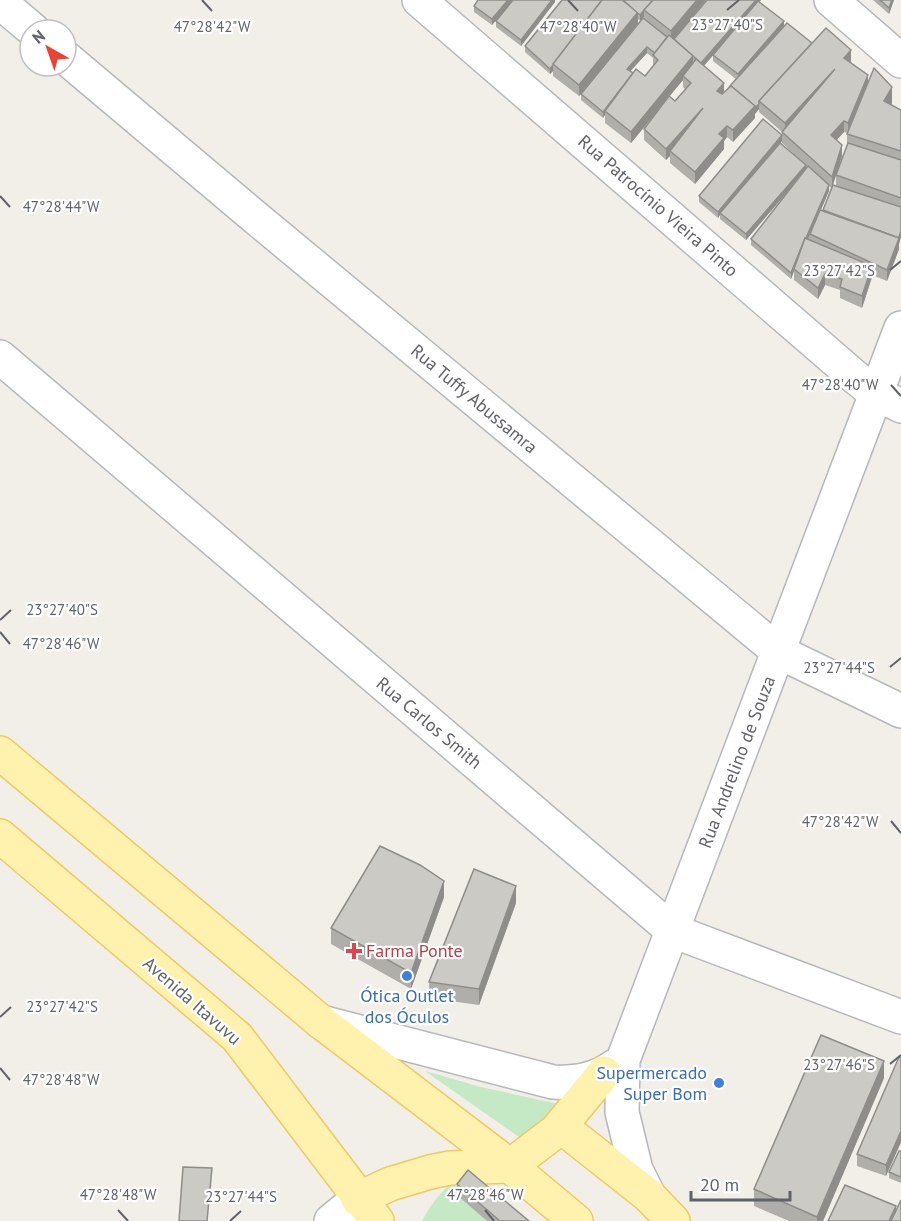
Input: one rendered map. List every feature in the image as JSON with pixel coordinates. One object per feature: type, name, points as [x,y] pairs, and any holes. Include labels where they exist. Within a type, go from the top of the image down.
[{"type":"main road","points":[[0,753],[321,1022],[510,1166],[576,1221]]},
{"type":"main road","name":"Avenida Itavuvu","points":[[0,837],[237,1037],[368,1210]]},
{"type":"main road","points":[[368,1210],[390,1184],[450,1168],[510,1166],[556,1131],[614,1066]]},
{"type":"main road","points":[[556,1131],[568,1132],[649,1196],[673,1221]]},
{"type":"street","name":"Rua Patrocínio Vieira Pinto","points":[[419,0],[888,400]]},
{"type":"street","points":[[831,0],[901,61]]},
{"type":"street","points":[[0,2],[19,18]]},
{"type":"street","name":"Rua Tuffy Abussamra","points":[[78,68],[779,652],[901,711]]},
{"type":"street","name":"Rua Andrelino de Souza","points":[[649,1196],[636,1170],[614,1066],[673,931],[779,652],[888,400],[901,328]]},
{"type":"street","name":"Rua Carlos Smith","points":[[0,357],[673,931],[901,1017]]},
{"type":"street","points":[[321,1022],[553,1082],[585,1081],[614,1066]]},
{"type":"street","points":[[331,1221],[368,1210]]},
{"type":"green space","points":[[425,1071],[481,1087],[559,1104],[526,1142]]},
{"type":"green space","points":[[463,1173],[503,1199],[525,1221],[422,1221],[440,1194]]},
{"type":"building","points":[[478,0],[508,0],[492,19],[474,6]]},
{"type":"building","points":[[513,0],[552,0],[521,40],[496,21]]},
{"type":"building","points":[[562,0],[602,0],[550,69],[525,46]]},
{"type":"building","points":[[602,0],[622,0],[638,12],[579,85],[553,64]]},
{"type":"building","points":[[623,0],[653,0],[640,15]]},
{"type":"building","points":[[653,0],[697,0],[671,31],[644,10]]},
{"type":"building","points":[[707,0],[756,0],[701,63],[674,39]]},
{"type":"building","points":[[880,0],[892,0],[889,8]]},
{"type":"building","points":[[758,1],[784,21],[738,74],[713,55]]},
{"type":"building","points":[[643,18],[667,37],[655,53],[647,47],[627,69],[633,73],[603,112],[581,94]]},
{"type":"building","points":[[787,23],[812,43],[755,108],[730,86]]},
{"type":"building","points":[[826,28],[851,50],[844,58],[868,75],[848,123],[844,121],[831,135],[842,145],[832,177],[782,132],[835,69],[785,123],[759,101]]},
{"type":"building","points":[[669,35],[693,56],[631,132],[605,111],[636,69],[645,76],[658,60],[653,55]]},
{"type":"building","points":[[696,59],[724,83],[717,91],[722,94],[731,86],[755,106],[733,130],[727,126],[719,134],[724,138],[695,172],[670,151],[703,108],[666,149],[644,129],[669,96],[675,101],[691,83],[683,76]]},
{"type":"building","points":[[874,68],[892,87],[884,101],[901,110],[901,151],[847,134]]},
{"type":"building","points":[[763,119],[782,135],[718,212],[699,196]]},
{"type":"building","points":[[780,143],[806,165],[746,234],[720,213]]},
{"type":"building","points":[[848,143],[901,160],[901,198],[836,175]]},
{"type":"building","points":[[808,166],[829,185],[791,273],[751,239]]},
{"type":"building","points":[[833,185],[901,207],[899,238],[823,210]]},
{"type":"building","points":[[820,210],[899,238],[887,270],[810,234]]},
{"type":"building","points":[[805,238],[872,266],[862,296],[840,287],[842,279],[825,274],[818,288],[794,269]]},
{"type":"building","points":[[380,846],[420,865],[444,881],[411,973],[331,928]]},
{"type":"building","points":[[474,869],[516,886],[479,989],[429,982]]},
{"type":"building","points":[[821,1035],[884,1061],[817,1217],[754,1189]]},
{"type":"building","points":[[899,1057],[901,1058],[901,1131],[886,1165],[857,1154]]},
{"type":"building","points":[[901,1151],[901,1177],[889,1172]]},
{"type":"building","points":[[183,1167],[212,1168],[207,1221],[179,1221]]},
{"type":"building","points":[[468,1170],[529,1221],[500,1221],[457,1184]]},
{"type":"building","points":[[845,1185],[896,1206],[889,1221],[828,1221]]},
{"type":"building","points":[[901,1200],[901,1221],[891,1221]]},
{"type":"place","name":"Farma Ponte","points":[[354,951]]},
{"type":"place","name":"Ótica Outlet dos Óculos","points":[[407,976]]},
{"type":"place","name":"Supermercado Super Bom","points":[[719,1083]]}]
